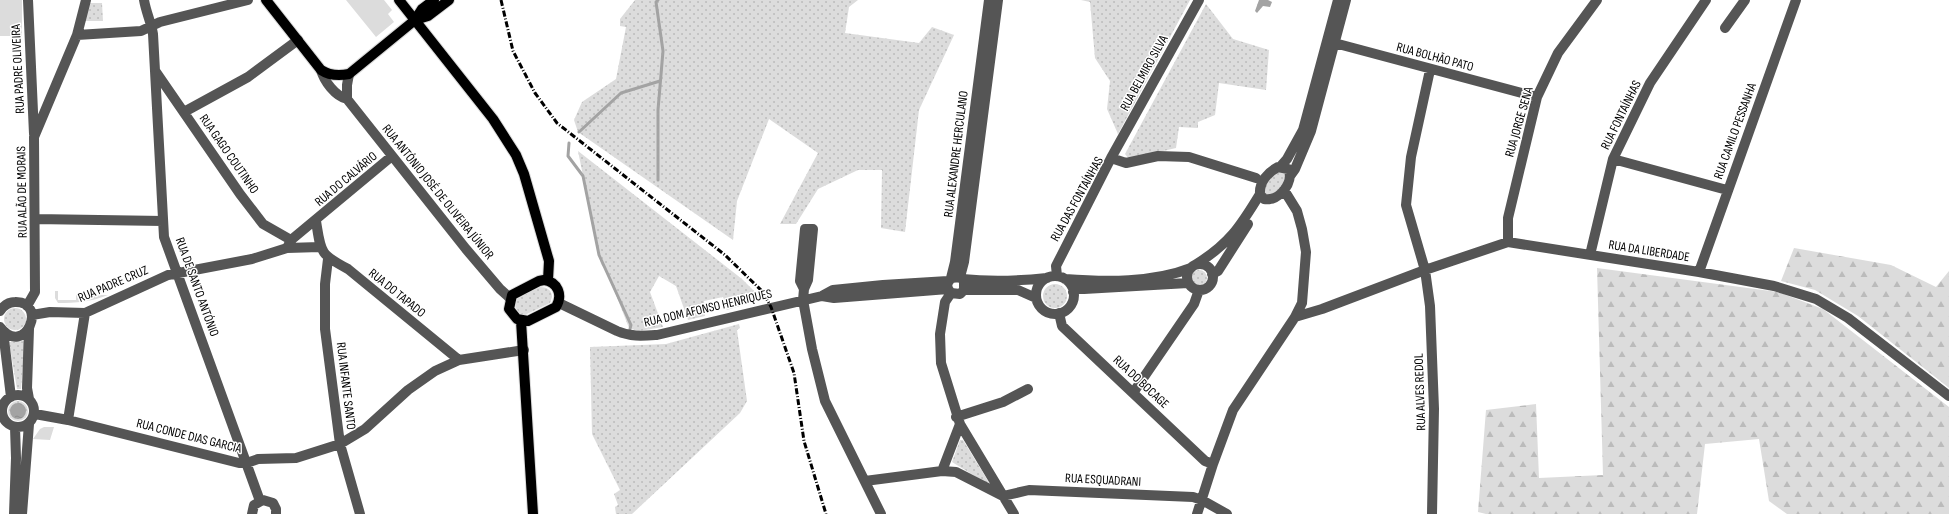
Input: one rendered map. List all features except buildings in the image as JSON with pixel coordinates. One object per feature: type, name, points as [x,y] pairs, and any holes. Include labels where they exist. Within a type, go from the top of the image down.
[{"type":"main road","name":"RUA ANTÓNIO JOSÉ DE OLIVEIRA JÚNIOR","points":[[266,0],[321,70]]},
{"type":"main road","points":[[399,0],[493,119],[516,155],[524,174],[549,260],[548,280]]},
{"type":"main road","points":[[321,70],[331,75],[349,74],[415,20],[422,9],[434,0]]},
{"type":"main road","points":[[415,20],[428,16],[449,0]]},
{"type":"main road","points":[[539,280],[548,280],[557,288],[560,296],[559,303],[552,310],[528,321],[521,321],[511,313],[509,309],[510,298],[513,294],[539,280]]},
{"type":"main road","points":[[521,321],[533,514]]},
{"type":"street","name":"RUA PADRE OLIVEIRA","points":[[28,0],[34,137]]},
{"type":"street","name":"RUA ALÃO DE MORAIS","points":[[34,414],[33,404],[29,399],[28,384],[29,329],[32,320],[30,311],[35,292],[34,137],[77,35],[86,0]]},
{"type":"street","name":"RUA DE SANTO ANTÓNIO","points":[[144,0],[146,13],[152,26],[156,72],[164,237],[260,501]]},
{"type":"street","points":[[77,35],[141,31],[160,22],[248,0]]},
{"type":"street","name":"RUA ALEXANDRE HERCULANO","points":[[989,0],[989,34]]},
{"type":"street","name":"RUA ALEXANDRE HERCULANO","points":[[998,0],[989,34],[953,283],[945,302],[940,334],[941,363],[958,420],[1014,514]]},
{"type":"street","name":"RUA BELMIRO SILVA","points":[[1111,158],[1199,0]]},
{"type":"street","name":"RUA DOM AFONSO HENRIQUES","points":[[1284,190],[1295,169],[1311,131],[1331,42],[1338,0]]},
{"type":"street","name":"RUA DOM AFONSO HENRIQUES","points":[[1199,290],[1210,285],[1212,274],[1218,271],[1262,196],[1261,185],[1274,169],[1280,167],[1287,159],[1303,130],[1346,0]]},
{"type":"street","name":"RUA JORGE SENA","points":[[1508,242],[1508,218],[1537,97],[1558,53],[1597,0]]},
{"type":"street","name":"RUA FONTAÍNHAS","points":[[1590,255],[1613,159],[1650,83],[1706,0]]},
{"type":"street","points":[[1725,28],[1745,0]]},
{"type":"street","name":"RUA CAMILO PESSANHA","points":[[1699,272],[1796,0]]},
{"type":"street","points":[[184,112],[248,77],[298,40]]},
{"type":"street","name":"RUA BOLHÃO PATO","points":[[1331,42],[1430,70],[1537,97]]},
{"type":"street","name":"RUA ANTÓNIO JOSÉ DE OLIVEIRA JÚNIOR","points":[[321,70],[323,77],[340,97],[347,99],[466,249],[500,289],[510,298]]},
{"type":"street","name":"RUA ALVES REDOL","points":[[1430,70],[1411,157],[1406,205],[1425,270],[1430,306],[1434,409],[1432,514]]},
{"type":"street","name":"RUA GAGO COUTINHO","points":[[156,72],[263,224],[289,244]]},
{"type":"street","points":[[347,99],[346,85],[349,74]]},
{"type":"street","name":"RUA DO CALVÁRIO","points":[[178,272],[252,259],[289,244],[392,156]]},
{"type":"street","name":"RUA DAS FONTAÍNHAS","points":[[1056,278],[1056,266],[1111,158],[1126,163],[1158,156],[1189,157],[1256,178]]},
{"type":"street","points":[[1613,159],[1727,190]]},
{"type":"street","points":[[1280,167],[1288,169],[1290,176]]},
{"type":"street","points":[[1197,514],[1212,464],[1233,410],[1295,317],[1302,303],[1306,252],[1297,211],[1284,190],[1273,199],[1262,196]]},
{"type":"street","name":"RUA DOM AFONSO HENRIQUES","points":[[559,303],[626,335],[638,336],[657,335],[822,296],[834,298],[979,281],[1018,281],[1056,278],[1144,278],[1178,273],[1193,266],[1225,245],[1262,196]]},
{"type":"street","points":[[35,219],[163,221]]},
{"type":"street","name":"RUA DO CALVÁRIO","points":[[289,244],[320,246],[316,221]]},
{"type":"street","points":[[804,289],[800,281],[805,229],[813,229],[808,280],[804,289],[803,300],[812,349],[825,401],[881,514]]},
{"type":"street","name":"RUA DA LIBERDADE","points":[[1295,317],[1322,309],[1425,270],[1508,242],[1699,272],[1774,286],[1816,299],[1848,318],[1949,396]]},
{"type":"street","points":[[320,246],[328,259]]},
{"type":"street","name":"RUA DO TAPADO","points":[[328,259],[348,269],[459,360]]},
{"type":"street","name":"RUA INFANTE SANTO","points":[[328,259],[325,284],[325,330],[340,444],[360,514]]},
{"type":"street","points":[[1133,393],[1194,304],[1199,290],[1194,289],[1188,282],[1188,272],[1193,266],[1206,266],[1212,274]]},
{"type":"street","name":"RUA PADRE CRUZ","points":[[30,311],[86,313],[168,275],[178,272]]},
{"type":"street","points":[[1036,298],[1037,288],[1056,278],[1070,285],[1073,292],[1072,303],[1060,313]]},
{"type":"street","points":[[1073,292],[1078,289],[1140,287],[1188,282]]},
{"type":"street","name":"RUA DOM AFONSO HENRIQUES","points":[[953,283],[960,294],[964,290],[1018,290],[1036,298],[1040,307],[1049,313],[1060,313]]},
{"type":"street","points":[[0,311],[4,301],[18,302],[30,311]]},
{"type":"street","points":[[1302,303],[1322,309]]},
{"type":"street","points":[[68,420],[86,313]]},
{"type":"street","name":"RUA DO BOCAGE","points":[[1060,313],[1062,326],[1205,461],[1212,464]]},
{"type":"street","points":[[2,329],[12,336],[21,335],[29,329]]},
{"type":"street","points":[[2,329],[11,383],[2,410],[2,420],[14,427],[20,428],[29,424]]},
{"type":"street","name":"RUA CONDE DIAS GARCIA","points":[[34,414],[68,420],[240,463],[246,463],[258,458],[296,458],[340,444],[365,429],[419,382],[435,371],[459,360],[524,350]]},
{"type":"street","points":[[942,471],[958,420],[1003,402],[1028,389]]},
{"type":"street","points":[[6,400],[20,395],[29,399]]},
{"type":"street","points":[[22,514],[29,424],[34,414]]},
{"type":"street","points":[[14,427],[16,458],[14,514]]},
{"type":"street","points":[[865,481],[942,471],[956,472],[1003,496]]},
{"type":"street","name":"RUA ESQUADRANI","points":[[1003,496],[1029,490],[1193,497],[1202,500],[1227,514]]},
{"type":"street","points":[[252,514],[254,505],[260,501],[267,500],[273,503],[276,509],[276,514]]},
{"type":"green space","points":[[0,0],[22,0],[22,36],[0,36]]},
{"type":"green space","points":[[346,0],[384,0],[392,10],[388,14],[394,22],[376,37]]},
{"type":"green space","points":[[635,0],[858,0],[849,7],[845,33],[919,43],[932,27],[954,35],[919,110],[905,232],[881,228],[882,170],[858,170],[818,189],[796,224],[780,224],[818,153],[769,119],[737,201],[733,240],[578,132],[574,120],[582,102],[616,79],[626,27],[620,26],[620,19]]},
{"type":"green space","points":[[1081,0],[1190,0],[1118,134],[1107,109],[1110,81],[1095,58],[1090,2]]},
{"type":"green space","points":[[89,3],[102,3],[103,21],[84,21]]},
{"type":"green space","points":[[1206,4],[1233,39],[1269,50],[1266,90],[1219,83],[1215,115],[1198,122],[1198,128],[1179,127],[1176,148],[1129,159],[1125,154]]},
{"type":"green space","points":[[578,151],[742,279],[762,299],[727,310],[723,297],[704,301],[705,316],[688,320],[676,286],[659,276],[650,292],[663,327],[639,331],[629,328],[607,272],[601,264]]},
{"type":"green space","points":[[1286,170],[1284,186],[1269,197],[1262,188],[1270,174]]},
{"type":"green space","points":[[1794,248],[1891,265],[1936,287],[1949,271],[1949,388],[1858,316],[1815,290],[1781,281]]},
{"type":"green space","points":[[1597,268],[1778,292],[1823,309],[1949,407],[1949,514],[1787,514],[1769,501],[1759,439],[1705,444],[1697,514],[1486,514],[1478,512],[1486,410],[1536,404],[1539,478],[1603,475]]},
{"type":"green space","points":[[1199,270],[1206,275],[1207,278],[1202,285],[1199,286],[1192,281],[1191,278],[1196,271]]},
{"type":"green space","points":[[1055,284],[1064,287],[1067,296],[1064,305],[1055,308],[1046,305],[1043,296],[1046,287]]},
{"type":"green space","points":[[540,287],[547,288],[550,291],[552,297],[550,303],[525,315],[518,313],[515,305],[517,298]]},
{"type":"green space","points":[[55,291],[58,291],[58,300],[76,300],[76,295],[108,295],[83,302],[58,303],[55,298]]},
{"type":"green space","points":[[15,308],[23,311],[26,319],[23,327],[15,330],[7,327],[4,319],[7,311]]},
{"type":"green space","points":[[739,324],[740,328],[737,330],[747,401],[740,413],[632,514],[616,514],[615,507],[618,505],[614,494],[620,490],[592,434],[590,347],[666,344]]},
{"type":"green space","points":[[25,341],[21,389],[17,389],[9,342]]},
{"type":"green space","points":[[18,401],[25,404],[28,411],[25,418],[18,421],[11,418],[8,411],[11,404]]},
{"type":"green space","points":[[44,427],[54,427],[50,440],[33,439],[40,429]]},
{"type":"green space","points":[[960,440],[963,440],[991,486],[952,462]]},
{"type":"water","points":[[1259,0],[1268,0],[1272,2],[1270,7],[1263,6],[1257,13],[1255,11]]},
{"type":"water","points":[[18,403],[25,408],[26,411],[21,418],[18,419],[11,414],[10,411],[15,404]]},
{"type":"waterway","points":[[658,0],[656,2],[663,51],[658,110],[658,180]]},
{"type":"waterway","points":[[579,132],[621,93],[660,81]]},
{"type":"waterway","points":[[569,143],[568,156],[583,176],[599,255],[631,325],[630,329]]},
{"type":"railway","points":[[501,0],[513,51],[535,93],[557,123],[725,255],[763,292],[771,307],[794,373],[804,441],[826,514]]}]
